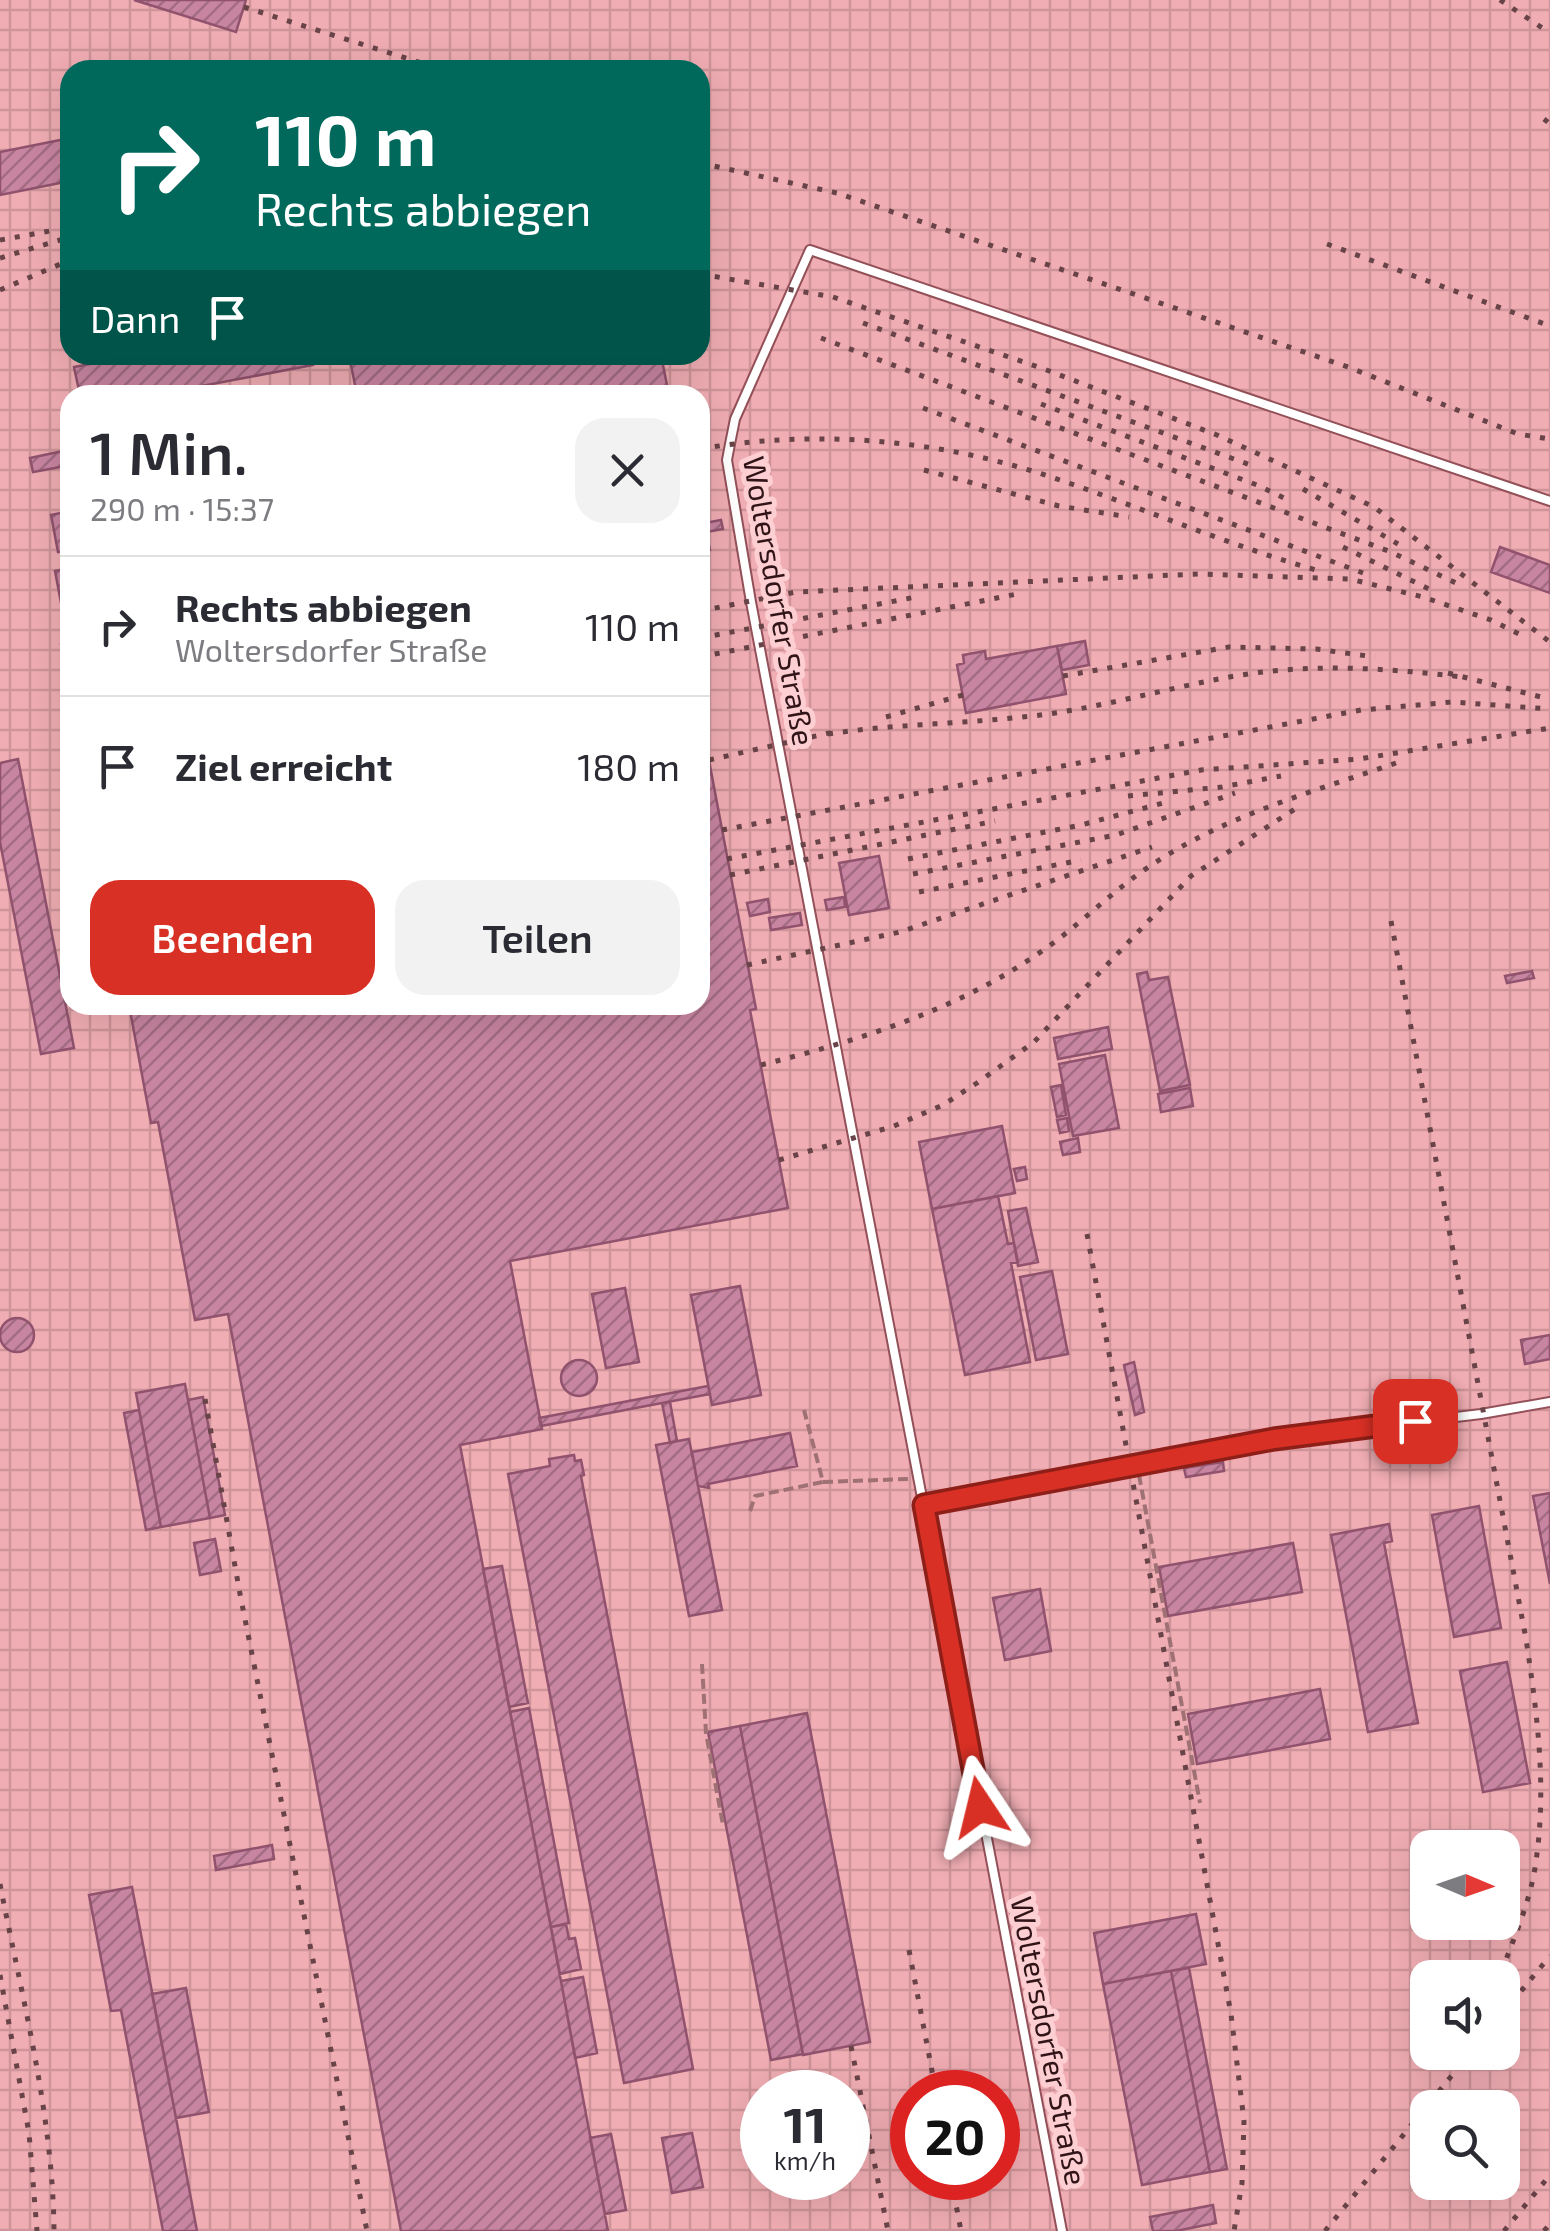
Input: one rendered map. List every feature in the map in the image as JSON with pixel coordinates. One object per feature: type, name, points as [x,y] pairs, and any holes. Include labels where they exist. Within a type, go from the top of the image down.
[{"type":"lane","name":"Woltersdorfer Straße","points":[[1062,2231],[752,602],[728,460],[735,418],[810,250],[1550,501]]},
{"type":"lane","points":[[924,1505],[1274,1439],[1550,1402]]},
{"type":"path","points":[[804,1410],[822,1482]]},
{"type":"path","points":[[1137,1466],[1200,1803]]},
{"type":"path","points":[[750,1511],[755,1496],[822,1482],[919,1478]]},
{"type":"path","points":[[702,1664],[706,1733],[723,1825]]},
{"type":"shaded area","points":[[0,0],[1550,0],[1550,2231],[0,2231]]},
{"type":"building","points":[[134,0],[246,0],[236,32]]},
{"type":"building","points":[[60,140],[60,183],[0,195],[0,152]]},
{"type":"building","points":[[313,365],[207,385],[78,385],[74,367]]},
{"type":"building","points":[[351,365],[663,365],[667,385],[355,385]]},
{"type":"building","points":[[60,452],[60,467],[33,472],[30,458]]},
{"type":"building","points":[[60,513],[60,552],[58,552],[51,515]]},
{"type":"building","points":[[721,520],[723,529],[710,531],[710,522]]},
{"type":"building","points":[[1500,547],[1550,565],[1550,593],[1491,572]]},
{"type":"building","points":[[60,570],[60,597],[55,571]]},
{"type":"building","points":[[1085,641],[1089,665],[1062,670],[1057,646]]},
{"type":"building","points":[[1057,646],[1066,694],[966,713],[957,665],[964,663],[963,655],[985,651],[986,659]]},
{"type":"building","points":[[18,759],[60,976],[60,1015],[68,1015],[74,1048],[41,1054],[0,842],[0,763]]},
{"type":"building","points":[[710,766],[756,1009],[750,1010],[788,1208],[510,1261],[542,1429],[460,1445],[608,2231],[401,2231],[228,1314],[195,1320],[158,1122],[151,1123],[131,1015],[710,1015]]},
{"type":"building","points":[[879,856],[889,908],[849,915],[839,863]]},
{"type":"building","points":[[844,897],[845,907],[827,910],[825,900]]},
{"type":"building","points":[[768,899],[770,912],[750,916],[747,903]]},
{"type":"building","points":[[800,913],[802,925],[771,930],[769,918]]},
{"type":"building","points":[[1532,971],[1534,978],[1507,983],[1505,976]]},
{"type":"building","points":[[1147,972],[1149,980],[1168,977],[1190,1085],[1160,1091],[1137,974]]},
{"type":"building","points":[[1108,1027],[1112,1049],[1058,1059],[1054,1038]]},
{"type":"building","points":[[1105,1055],[1119,1128],[1073,1136],[1059,1064]]},
{"type":"building","points":[[1061,1085],[1066,1115],[1057,1117],[1051,1087]]},
{"type":"building","points":[[1190,1088],[1193,1106],[1161,1112],[1158,1094]]},
{"type":"building","points":[[1067,1118],[1069,1131],[1060,1133],[1057,1120]]},
{"type":"building","points":[[1002,1126],[1015,1193],[932,1209],[919,1142]]},
{"type":"building","points":[[1078,1138],[1080,1152],[1063,1155],[1060,1142]]},
{"type":"building","points":[[1025,1167],[1027,1179],[1017,1181],[1014,1169]]},
{"type":"building","points":[[998,1196],[1008,1244],[1014,1243],[1018,1262],[1011,1263],[1030,1362],[965,1375],[932,1209]]},
{"type":"building","points":[[1026,1208],[1038,1262],[1018,1266],[1008,1211]]},
{"type":"building","points":[[1052,1271],[1068,1354],[1036,1360],[1020,1277]]},
{"type":"building","points":[[740,1286],[761,1395],[712,1405],[691,1295]]},
{"type":"building","points":[[625,1288],[639,1362],[606,1368],[592,1294]]},
{"type":"building","points":[[17,1318],[29,1323],[34,1335],[29,1347],[17,1352],[5,1347],[0,1335],[5,1323]]},
{"type":"building","points":[[1550,1335],[1550,1359],[1525,1364],[1521,1340]]},
{"type":"building","points":[[579,1360],[592,1365],[597,1378],[592,1391],[579,1396],[566,1391],[561,1378],[566,1365]]},
{"type":"building","points":[[1134,1362],[1144,1412],[1135,1415],[1124,1365]]},
{"type":"building","points":[[185,1384],[210,1518],[161,1527],[136,1393]]},
{"type":"building","points":[[708,1386],[710,1394],[541,1426],[539,1418]]},
{"type":"building","points":[[203,1397],[225,1515],[210,1518],[188,1400]]},
{"type":"building","points":[[670,1402],[677,1441],[670,1443],[662,1403]]},
{"type":"building","points":[[139,1410],[161,1527],[146,1530],[124,1413]]},
{"type":"building","points":[[790,1433],[797,1466],[708,1484],[709,1488],[698,1486],[692,1452]]},
{"type":"building","points":[[689,1439],[722,1610],[689,1616],[656,1445]]},
{"type":"building","points":[[574,1455],[575,1461],[581,1460],[584,1475],[581,1476],[693,2069],[624,2083],[508,1474],[550,1466],[549,1459]]},
{"type":"building","points":[[1223,1462],[1224,1471],[1186,1477],[1184,1468]]},
{"type":"building","points":[[1550,1493],[1550,1584],[1533,1496]]},
{"type":"building","points":[[1479,1506],[1501,1628],[1454,1637],[1432,1515]]},
{"type":"building","points":[[1389,1524],[1392,1541],[1384,1543],[1418,1723],[1368,1732],[1331,1535]]},
{"type":"building","points":[[215,1539],[221,1571],[200,1575],[194,1543]]},
{"type":"building","points":[[1293,1543],[1302,1592],[1168,1616],[1159,1567]]},
{"type":"building","points":[[502,1566],[528,1703],[509,1707],[483,1569]]},
{"type":"building","points":[[1040,1589],[1051,1651],[1005,1660],[993,1598]]},
{"type":"building","points":[[1507,1662],[1530,1783],[1483,1792],[1460,1671]]},
{"type":"building","points":[[1320,1689],[1330,1739],[1197,1764],[1188,1714]]},
{"type":"building","points":[[529,1708],[569,1923],[551,1927],[510,1712]]},
{"type":"building","points":[[807,1713],[870,2042],[803,2055],[740,1726]]},
{"type":"building","points":[[740,1726],[803,2054],[771,2060],[708,1732]]},
{"type":"building","points":[[272,1845],[274,1859],[216,1870],[214,1856]]},
{"type":"building","points":[[132,1887],[197,2231],[163,2231],[121,2010],[111,2011],[89,1895]]},
{"type":"building","points":[[1196,1914],[1206,1964],[1103,1984],[1094,1933]]},
{"type":"building","points":[[566,1924],[569,1939],[575,1938],[581,1969],[560,1974],[551,1927]]},
{"type":"building","points":[[1189,1968],[1227,2169],[1210,2172],[1171,1971]]},
{"type":"building","points":[[1171,1971],[1210,2172],[1142,2185],[1103,1984]]},
{"type":"building","points":[[583,1977],[597,2053],[575,2058],[561,1981]]},
{"type":"building","points":[[186,1988],[209,2112],[176,2118],[152,1994]]},
{"type":"building","points":[[692,2133],[703,2187],[672,2193],[662,2138]]},
{"type":"building","points":[[611,2134],[626,2210],[605,2214],[590,2138]]},
{"type":"building","points":[[1213,2205],[1216,2223],[1153,2231],[1150,2217]]},
{"type":"railway","points":[[1500,0],[1550,33]]},
{"type":"railway","points":[[244,7],[412,60]]},
{"type":"railway","points":[[1544,119],[1550,124]]},
{"type":"railway","points":[[710,165],[837,193],[1348,367],[1518,434],[1550,439]]},
{"type":"railway","points":[[0,240],[50,231]]},
{"type":"railway","points":[[0,258],[60,240]]},
{"type":"railway","points":[[1327,244],[1550,326]]},
{"type":"railway","points":[[0,290],[60,264]]},
{"type":"railway","points":[[710,276],[833,297],[1044,369],[1217,435],[1374,507],[1550,642]]},
{"type":"railway","points":[[863,323],[1253,466]]},
{"type":"railway","points":[[821,338],[1391,552],[1456,583]]},
{"type":"railway","points":[[1041,404],[1284,498]]},
{"type":"railway","points":[[923,408],[1363,573]]},
{"type":"railway","points":[[710,448],[831,439],[963,453],[1048,476],[1316,570]]},
{"type":"railway","points":[[924,470],[1059,506],[1129,517]]},
{"type":"railway","points":[[1303,489],[1398,544]]},
{"type":"railway","points":[[1343,547],[1429,589]]},
{"type":"railway","points":[[710,609],[796,592],[1198,574],[1350,579],[1423,597],[1491,620],[1527,638]]},
{"type":"railway","points":[[710,655],[1022,593]]},
{"type":"railway","points":[[710,636],[916,597]]},
{"type":"railway","points":[[1063,676],[1229,647],[1316,649],[1375,657]]},
{"type":"railway","points":[[828,734],[1048,714],[1211,680],[1292,669],[1348,668],[1462,677]]},
{"type":"railway","points":[[1448,673],[1545,698]]},
{"type":"railway","points":[[886,717],[963,695]]},
{"type":"railway","points":[[722,830],[1361,710],[1452,702],[1550,709]]},
{"type":"railway","points":[[727,859],[1201,770],[1359,759],[1550,728]]},
{"type":"railway","points":[[710,760],[838,731]]},
{"type":"railway","points":[[761,1065],[871,1034],[977,990],[1042,951],[1136,876],[1178,848],[1238,819],[1396,763]]},
{"type":"railway","points":[[1128,796],[1222,787],[1281,776]]},
{"type":"railway","points":[[913,874],[1116,835],[1235,793]]},
{"type":"railway","points":[[908,859],[1081,825],[1167,802]]},
{"type":"railway","points":[[779,1160],[894,1126],[943,1105],[977,1083],[1034,1042],[1191,876],[1295,809]]},
{"type":"railway","points":[[730,875],[995,821]]},
{"type":"railway","points":[[747,965],[900,932],[1152,847]]},
{"type":"railway","points":[[919,892],[1081,860]]},
{"type":"railway","points":[[1391,921],[1526,1639],[1537,1722],[1541,1805],[1536,1861],[1526,1906],[1506,1960]]},
{"type":"railway","points":[[1087,1234],[1231,2014],[1244,2121],[1242,2183],[1234,2231]]},
{"type":"railway","points":[[205,1399],[367,2231]]},
{"type":"railway","points":[[0,1884],[42,2100],[54,2231]]},
{"type":"railway","points":[[909,1950],[932,2070]]},
{"type":"railway","points":[[1520,1992],[1550,1956]]},
{"type":"railway","points":[[0,1975],[29,2133],[37,2231]]},
{"type":"railway","points":[[851,2046],[888,2231]]},
{"type":"railway","points":[[1325,2231],[1456,2070]]},
{"type":"railway","points":[[1504,2231],[1550,2175]]},
{"type":"railway","points":[[955,2200],[961,2231]]},
{"type":"railway","points":[[1544,2231],[1550,2224]]},
{"type":"route","points":[[980,1807],[924,1505],[1274,1439],[1415,1421]]}]
